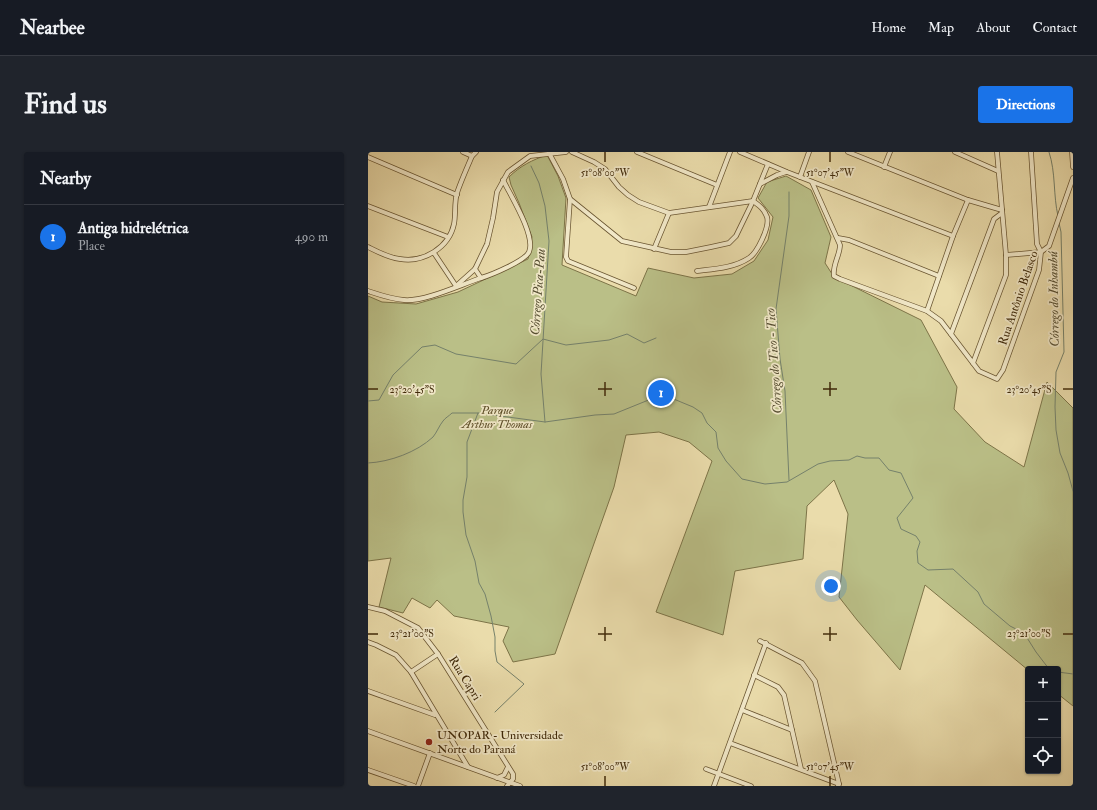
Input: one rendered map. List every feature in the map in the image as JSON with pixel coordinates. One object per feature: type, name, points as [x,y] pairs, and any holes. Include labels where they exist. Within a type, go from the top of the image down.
[{"type":"street","points":[[463,152],[472,156]]},
{"type":"street","points":[[368,247],[399,259],[409,260],[422,258],[441,247],[454,225],[457,195],[472,156],[476,152]]},
{"type":"street","points":[[456,286],[475,268],[487,244],[497,192],[508,172],[530,156],[543,153],[566,152]]},
{"type":"street","points":[[572,152],[605,169],[619,187],[639,202],[669,213],[753,201],[762,207],[768,219],[763,240],[749,258],[731,266],[698,271]]},
{"type":"street","points":[[637,152],[717,185]]},
{"type":"street","points":[[709,207],[730,152]]},
{"type":"street","points":[[740,152],[812,182],[953,236]]},
{"type":"street","points":[[800,177],[809,152]]},
{"type":"street","points":[[848,152],[968,200],[1002,211]]},
{"type":"street","points":[[884,167],[890,152]]},
{"type":"street","points":[[955,152],[998,170]]},
{"type":"street","points":[[973,363],[1006,275],[1006,255],[997,152]]},
{"type":"street","points":[[1006,255],[1041,252],[1038,244],[1031,152]]},
{"type":"street","points":[[1072,152],[1073,167]]},
{"type":"street","points":[[549,153],[563,179],[570,199],[566,256],[568,261],[634,288]]},
{"type":"street","points":[[368,157],[457,195]]},
{"type":"street","points":[[570,199],[622,241],[671,252],[686,252],[729,243],[736,236],[753,201],[768,164]]},
{"type":"street","points":[[759,184],[787,172]]},
{"type":"street","name":"Rua Antônio Belasco","points":[[973,363],[979,371],[997,379],[1003,370],[1039,270],[1041,252],[1049,246],[1073,178]]},
{"type":"street","points":[[368,291],[388,298],[405,300],[422,299],[481,278],[524,258],[529,252],[530,244],[528,230],[503,180]]},
{"type":"street","points":[[812,182],[838,238],[840,247],[834,270],[834,276],[927,311],[941,321],[973,363]]},
{"type":"street","points":[[927,311],[953,236],[968,200]]},
{"type":"street","points":[[368,206],[448,237]]},
{"type":"street","points":[[951,334],[994,220],[1002,211]]},
{"type":"street","points":[[654,249],[669,213]]},
{"type":"street","points":[[838,238],[849,240],[939,276]]},
{"type":"street","points":[[434,252],[456,286]]},
{"type":"street","points":[[475,268],[481,278]]},
{"type":"street","name":"Rua Capri","points":[[368,607],[385,611],[418,628],[438,654],[508,767],[513,777],[508,784]]},
{"type":"street","points":[[760,641],[802,663],[815,681],[839,785]]},
{"type":"street","points":[[368,642],[396,655],[411,672],[468,767]]},
{"type":"street","points":[[714,786],[766,643]]},
{"type":"street","points":[[411,672],[438,654]]},
{"type":"street","points":[[754,675],[778,687],[784,695],[801,769]]},
{"type":"street","points":[[368,691],[436,715]]},
{"type":"street","points":[[742,710],[792,730]]},
{"type":"street","points":[[368,731],[468,767],[508,784],[520,786]]},
{"type":"street","points":[[730,743],[801,769],[839,785]]},
{"type":"street","points":[[418,786],[430,753]]},
{"type":"street","points":[[496,778],[504,775],[508,767]]},
{"type":"street","points":[[706,769],[751,786]]},
{"type":"street","points":[[368,770],[414,786]]},
{"type":"green space","name":"Parque Arthur Thomas","points":[[547,155],[558,176],[566,198],[562,265],[636,296],[648,268],[694,278],[732,274],[754,261],[768,240],[773,217],[758,198],[767,182],[786,176],[811,190],[831,237],[825,263],[834,277],[921,320],[957,387],[954,409],[985,442],[1024,467],[1047,382],[1073,408],[1073,706],[1061,696],[1061,666],[1025,666],[1025,668],[925,585],[900,670],[839,597],[848,514],[834,480],[807,506],[803,559],[735,571],[723,635],[656,612],[712,461],[689,442],[659,432],[626,435],[614,487],[555,654],[513,662],[503,641],[509,627],[454,616],[437,600],[430,608],[412,598],[403,613],[379,607],[391,558],[368,561],[368,296],[382,302],[416,304],[458,292],[528,259],[532,237],[509,177],[526,164]]},
{"type":"waterway","name":"Córrego do Inhambú","points":[[1049,152],[1053,168],[1055,200],[1058,216]]},
{"type":"waterway","name":"Córrego Pica-Pau","points":[[531,166],[539,183],[545,206],[549,241],[541,374],[545,422]]},
{"type":"waterway","name":"Córrego do Tico - Tico","points":[[789,192],[789,216],[776,309],[780,359],[785,391],[789,480]]},
{"type":"waterway","name":"Córrego do Inhambú","points":[[1059,223],[1061,232],[1064,352],[1056,372],[1056,430],[1060,453],[1073,491]]},
{"type":"waterway","points":[[368,401],[379,400],[393,375],[422,347],[435,345],[456,354],[516,364],[543,339],[566,345],[609,340],[627,334],[644,343],[656,338]]},
{"type":"waterway","points":[[368,463],[385,461],[411,452],[433,437],[440,425],[452,413],[478,413],[545,422],[614,414],[664,395],[693,407],[702,413],[707,423],[716,432],[718,448],[726,461],[742,479],[765,484],[787,482],[818,464],[830,461],[849,460],[857,456],[865,458],[879,458],[889,470],[901,473],[913,498],[897,518],[901,529],[916,536],[920,542],[917,551],[918,563],[928,570],[953,569],[978,592],[984,604],[1010,626],[1024,633],[1047,666]]},
{"type":"waterway","points":[[478,413],[467,442],[467,477],[463,500],[466,535],[475,561],[479,583],[485,594],[491,616],[495,637],[497,662],[524,684],[495,712]]},
{"type":"waterway","points":[[1061,672],[1073,674]]},
{"type":"place","name":"Antiga hidrelétrica","points":[[661,393]]},
{"type":"place","name":"UNOPAR - Universidade Norte do Paraná","points":[[429,742]]}]
